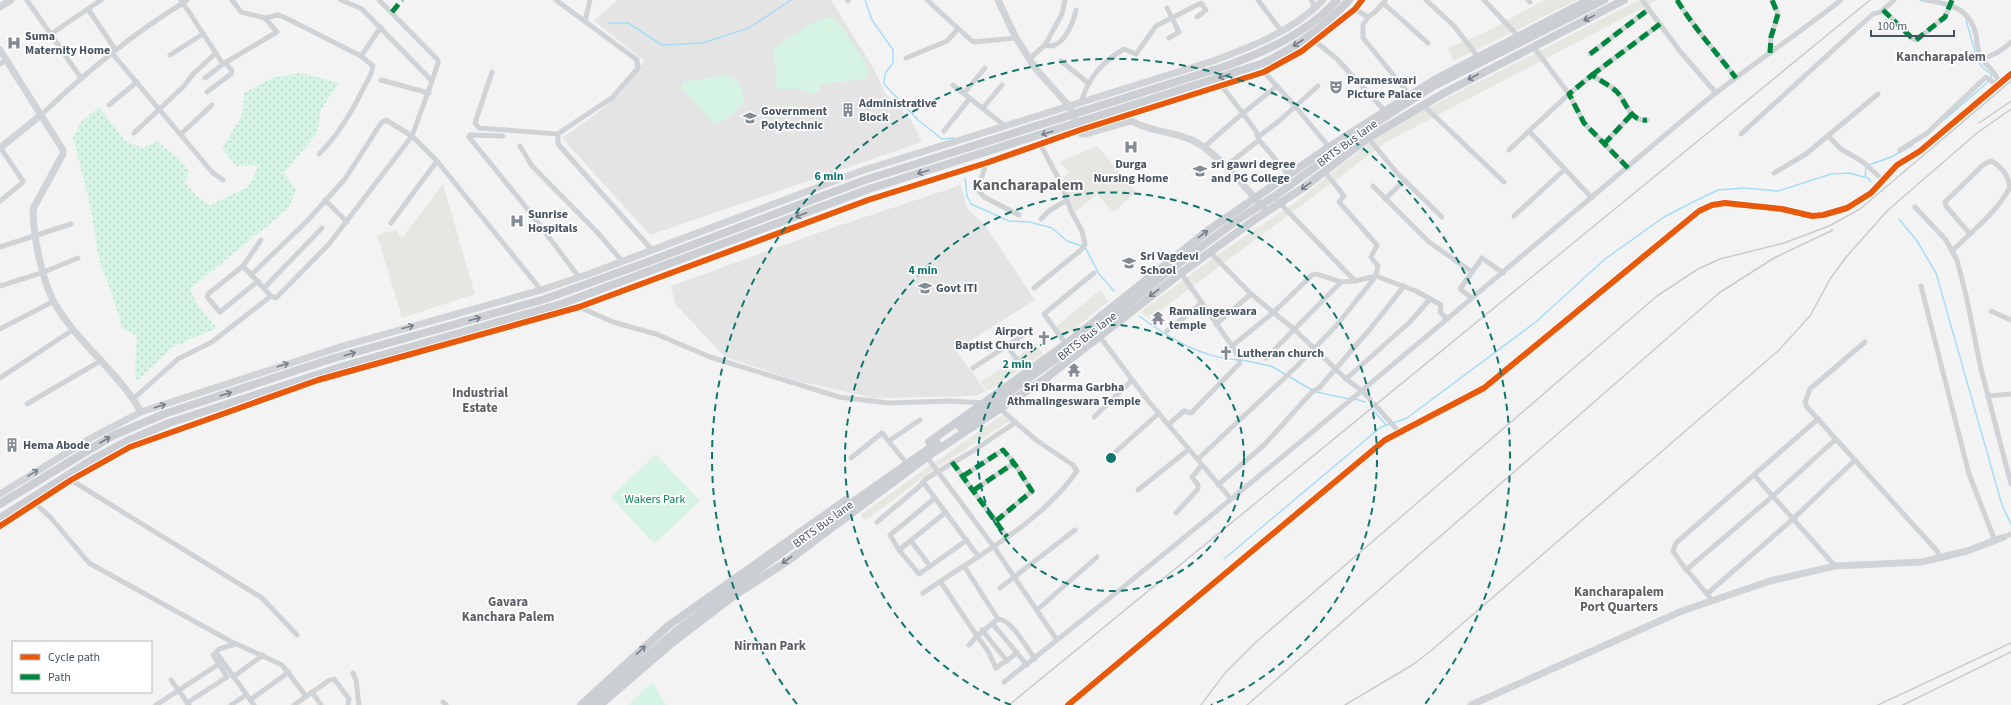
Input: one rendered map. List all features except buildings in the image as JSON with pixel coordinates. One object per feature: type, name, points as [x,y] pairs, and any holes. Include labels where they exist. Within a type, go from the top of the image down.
[{"type":"main road","points":[[0,504],[112,436],[164,414],[337,358],[552,296],[766,218],[865,180],[1256,54],[1277,45],[1312,23],[1337,0]]},
{"type":"main road","points":[[1,520],[98,456],[127,441],[169,423],[347,365],[561,304],[769,228],[869,189],[1079,127],[1262,68],[1319,30],[1349,0]]},
{"type":"main road","points":[[581,705],[668,626],[973,412],[983,403],[1066,344],[1194,240],[1328,147],[1409,94],[1478,56],[1589,0]]},
{"type":"main road","name":"BRTS Bus lane","points":[[590,705],[675,632],[804,536],[1076,345],[1183,260],[1274,197],[1343,145],[1409,102],[1470,68],[1604,0]]},
{"type":"main road","points":[[600,705],[672,643],[732,597],[786,562],[968,428],[1002,409],[1063,366],[1181,273],[1325,172],[1368,138],[1423,105],[1533,46],[1624,0]]},
{"type":"main road","points":[[766,218],[769,228]]},
{"type":"street","points":[[0,7],[11,0]]},
{"type":"street","points":[[27,0],[81,78]]},
{"type":"street","points":[[51,34],[101,0]]},
{"type":"street","points":[[232,0],[241,12],[265,18],[278,15],[284,17],[361,56],[373,66],[370,77],[344,125],[319,154]]},
{"type":"street","points":[[341,0],[362,9],[432,81]]},
{"type":"street","points":[[243,266],[271,296],[276,298],[307,268],[347,222],[412,136],[429,93],[438,60],[379,0]]},
{"type":"street","points":[[492,72],[475,122],[476,126],[479,128],[558,134],[613,97],[638,68],[639,64],[634,56],[556,0]]},
{"type":"street","points":[[585,21],[590,0]]},
{"type":"street","points":[[927,0],[973,42],[1016,38]]},
{"type":"street","points":[[998,0],[1016,38],[1029,59],[1069,106],[1079,127]]},
{"type":"street","points":[[1029,59],[1045,45],[1062,14],[1064,0]]},
{"type":"street","points":[[1258,0],[1282,32]]},
{"type":"street","points":[[1311,0],[1315,8]]},
{"type":"street","points":[[0,494],[62,454],[141,412],[343,346],[541,290],[861,171],[1213,61],[1253,46],[1282,32],[1315,8],[1323,0]]},
{"type":"street","points":[[1,520],[35,503],[71,480],[130,447],[318,380],[579,307],[868,200],[986,163],[1040,144],[1079,127],[1128,118],[1222,86],[1302,51],[1355,9],[1362,0]]},
{"type":"street","points":[[1426,0],[1454,26],[1478,56]]},
{"type":"street","points":[[1484,0],[1518,36]]},
{"type":"street","points":[[1642,0],[1716,93]]},
{"type":"street","points":[[1677,0],[1691,22],[1736,78]]},
{"type":"street","points":[[1770,53],[1771,37],[1778,14],[1772,0]]},
{"type":"street","points":[[1004,682],[1035,659],[1230,499],[1503,273],[1716,93],[1841,0]]},
{"type":"street","points":[[1741,134],[1852,32],[1873,14],[1880,13],[1894,0]]},
{"type":"street","points":[[1927,0],[1951,4],[1969,18],[1975,33],[1981,59],[1998,75],[1996,83]]},
{"type":"street","points":[[0,201],[23,181],[0,148],[41,115],[113,50],[147,25],[184,1],[216,53],[232,71],[231,74],[207,92]]},
{"type":"street","points":[[1409,94],[1363,38],[1363,26],[1368,17],[1384,1],[1428,43]]},
{"type":"street","points":[[1081,102],[1088,83],[1105,61],[1122,50],[1136,54],[1154,28],[1171,17],[1201,3],[1206,10],[1197,17]]},
{"type":"street","points":[[1883,10],[1916,40],[1941,21],[1951,4]]},
{"type":"street","points":[[1167,8],[1179,32],[1169,38]]},
{"type":"street","points":[[88,9],[113,50],[137,82],[212,172],[223,180]]},
{"type":"street","points":[[1355,9],[1368,17]]},
{"type":"street","points":[[1590,54],[1649,9]]},
{"type":"street","points":[[1045,45],[1052,46],[1056,44],[1068,33],[1076,10]]},
{"type":"street","points":[[205,78],[224,63],[277,32],[265,18]]},
{"type":"street","points":[[1509,150],[1569,94],[1660,24]]},
{"type":"street","points":[[361,56],[381,27]]},
{"type":"street","points":[[906,58],[947,41],[958,28]]},
{"type":"street","points":[[170,55],[203,34]]},
{"type":"street","points":[[1315,41],[1337,59],[1384,110]]},
{"type":"street","points":[[1981,59],[1990,57],[2002,51],[2011,42]]},
{"type":"street","points":[[1253,46],[1256,54]]},
{"type":"street","points":[[1533,46],[1569,94],[1584,124],[1628,168]]},
{"type":"street","points":[[0,50],[61,146],[63,154],[34,207],[36,236],[44,272],[54,301],[74,329],[102,360],[133,399],[141,412]]},
{"type":"street","points":[[134,133],[184,86],[193,74],[216,53]]},
{"type":"street","points":[[0,64],[7,60]]},
{"type":"street","points":[[1061,61],[1088,83]]},
{"type":"street","points":[[964,93],[985,68]]},
{"type":"street","points":[[1262,68],[1328,147]]},
{"type":"street","points":[[1068,705],[1385,440],[1484,388],[1705,208],[1715,204],[1725,203],[1774,208],[1806,216],[1819,216],[1847,208],[1871,193],[1896,165],[1920,151],[1996,83],[2011,74]]},
{"type":"street","points":[[1592,75],[1617,92],[1632,114],[1639,120],[1647,120]]},
{"type":"street","points":[[1900,150],[1926,134],[1986,77],[1996,83]]},
{"type":"street","points":[[381,80],[429,93]]},
{"type":"street","points":[[109,105],[137,82]]},
{"type":"street","points":[[953,85],[1005,126]]},
{"type":"street","points":[[983,108],[1002,85]]},
{"type":"street","points":[[1222,86],[1256,131],[1259,139],[1288,175]]},
{"type":"street","points":[[1204,147],[1277,86]]},
{"type":"street","points":[[1225,167],[1296,107],[1318,86]]},
{"type":"street","points":[[1774,173],[1801,158],[1829,137],[1878,94]]},
{"type":"street","points":[[944,131],[970,98]]},
{"type":"street","points":[[181,134],[212,105]]},
{"type":"street","points":[[1423,105],[1504,182]]},
{"type":"street","points":[[1604,144],[1632,114]]},
{"type":"street","points":[[1128,118],[1143,126],[1189,139],[1204,147],[1267,212]]},
{"type":"street","points":[[251,275],[307,221],[349,174],[375,131],[384,121],[388,121],[412,136],[437,161],[541,290]]},
{"type":"street","points":[[1529,131],[1592,198]]},
{"type":"street","points":[[558,134],[558,144],[560,149],[652,250]]},
{"type":"street","points":[[503,136],[470,135],[469,137],[525,206],[579,277]]},
{"type":"street","points":[[1829,137],[1842,149],[1868,166],[1881,183]]},
{"type":"street","points":[[1368,138],[1405,180],[1442,217]]},
{"type":"street","points":[[1034,288],[1084,246],[1082,230],[1071,211],[1061,183],[1040,144]]},
{"type":"street","points":[[520,146],[532,166],[597,232],[622,261]]},
{"type":"street","points":[[391,223],[437,161]]},
{"type":"street","points":[[1952,251],[1970,234],[2006,194],[2010,185],[2007,176],[1991,161],[1983,165],[1945,202],[1946,206],[1970,234]]},
{"type":"street","points":[[986,163],[978,190],[984,196],[1019,215]]},
{"type":"street","points":[[1514,216],[1566,169]]},
{"type":"street","points":[[1198,460],[1336,326],[1376,276],[1378,264],[1371,257],[1377,245],[1339,202],[1344,196],[1325,172]]},
{"type":"street","points":[[1385,198],[1405,180]]},
{"type":"street","points":[[1373,186],[1429,242],[1472,272]]},
{"type":"street","points":[[1274,197],[1355,281]]},
{"type":"street","points":[[325,200],[347,222]]},
{"type":"street","points":[[1041,219],[1049,211],[1067,200]]},
{"type":"street","points":[[1915,207],[1925,215],[1946,240],[1960,271],[1988,396],[2011,484]]},
{"type":"street","points":[[0,247],[71,224]]},
{"type":"street","points":[[264,288],[322,228]]},
{"type":"street","points":[[258,281],[222,310],[218,311],[207,296],[243,266],[261,240]]},
{"type":"street","points":[[1210,252],[1251,294],[1295,330],[1346,379],[1368,397]]},
{"type":"street","points":[[0,286],[44,272],[78,258]]},
{"type":"street","points":[[1472,298],[1460,288],[1482,258],[1503,273]]},
{"type":"street","points":[[1066,344],[1044,314],[1094,273]]},
{"type":"street","points":[[1169,424],[1184,411],[1191,413],[1240,363],[1232,346],[1181,273]]},
{"type":"street","points":[[1232,346],[1274,312],[1314,274],[1341,282],[1355,281],[1376,276],[1404,286],[1430,298],[1441,305],[1440,312],[1447,319]]},
{"type":"street","points":[[1266,358],[1341,282]]},
{"type":"street","points":[[1218,485],[1265,444],[1371,328],[1404,286]]},
{"type":"street","points":[[1921,286],[1969,474],[1995,541]]},
{"type":"street","points":[[1216,324],[1251,294]]},
{"type":"street","points":[[133,399],[178,359],[212,342],[271,296]]},
{"type":"street","points":[[1346,379],[1410,322],[1430,298]]},
{"type":"street","points":[[0,329],[54,301]]},
{"type":"street","points":[[1166,331],[1202,303]]},
{"type":"street","points":[[579,307],[613,322],[656,334],[710,357],[839,397],[889,403],[950,401],[992,405],[1002,409],[1044,446],[1073,465],[1077,471],[1066,487],[1040,512],[994,547],[923,593]]},
{"type":"street","points":[[1991,311],[2011,320]]},
{"type":"street","points":[[0,378],[74,329]]},
{"type":"street","points":[[973,368],[1025,334]]},
{"type":"street","points":[[1100,337],[1188,450],[1230,499]]},
{"type":"street","points":[[1865,342],[1810,389],[1806,395],[1805,402],[1807,407],[1937,551],[1941,558]]},
{"type":"street","points":[[1007,346],[1026,372]]},
{"type":"street","points":[[27,404],[102,360]]},
{"type":"street","points":[[1094,417],[1132,380]]},
{"type":"street","points":[[1988,396],[2011,394]]},
{"type":"street","points":[[1376,406],[1399,432]]},
{"type":"street","points":[[1111,456],[1159,413]]},
{"type":"street","points":[[1710,597],[1686,570],[1673,551],[1676,543],[1818,419]]},
{"type":"street","points":[[889,441],[920,420]]},
{"type":"street","points":[[877,522],[938,470],[973,451],[1016,422]]},
{"type":"street","points":[[851,458],[880,433],[889,441],[904,460]]},
{"type":"street","points":[[1686,570],[1773,496],[1836,439]]},
{"type":"street","points":[[964,476],[1003,450],[1014,463],[1032,491],[996,521]]},
{"type":"street","points":[[1138,490],[1188,450]]},
{"type":"street","points":[[927,457],[994,547],[1057,640]]},
{"type":"street","points":[[1710,597],[1855,460]]},
{"type":"street","points":[[952,462],[964,476],[1007,537]]},
{"type":"street","points":[[974,490],[1014,463]]},
{"type":"street","points":[[1176,513],[1198,489],[1198,485],[1192,476],[1202,465]]},
{"type":"street","points":[[1754,475],[1835,566]]},
{"type":"street","points":[[71,480],[262,598],[297,635]]},
{"type":"street","points":[[923,482],[978,556]]},
{"type":"street","points":[[935,498],[890,535],[899,550],[917,573],[920,573],[967,540]]},
{"type":"street","points":[[35,503],[51,518],[90,563],[236,644],[263,655],[282,665],[289,672],[306,696]]},
{"type":"street","points":[[899,550],[946,512]]},
{"type":"street","points":[[1000,588],[1015,578],[1075,530]]},
{"type":"street","points":[[1471,705],[1682,611],[1710,597],[1835,566],[1901,564],[1941,558],[1967,551],[2008,536]]},
{"type":"street","points":[[911,541],[930,566]]},
{"type":"street","points":[[1037,610],[1096,557]]},
{"type":"street","points":[[964,566],[998,619]]},
{"type":"street","points":[[940,581],[988,651],[996,668],[1018,654]]},
{"type":"street","points":[[969,646],[982,630],[998,619],[1004,619],[1035,659]]},
{"type":"street","points":[[992,623],[1027,664]]},
{"type":"street","points":[[982,630],[1007,661]]},
{"type":"street","points":[[236,644],[219,649],[216,652],[254,705]]},
{"type":"street","points":[[171,680],[188,704],[227,677],[213,655]]},
{"type":"street","points":[[234,677],[263,655]]},
{"type":"street","points":[[156,705],[220,664]]},
{"type":"street","points":[[250,700],[289,672]]},
{"type":"street","points":[[353,673],[356,680],[359,705]]},
{"type":"street","points":[[294,705],[328,681],[334,679],[349,699],[348,705]]},
{"type":"street","points":[[312,692],[321,705]]},
{"type":"street","points":[[231,705],[243,697]]},
{"type":"shaded area","name":"Government Polytechnic","points":[[617,0],[831,0],[874,69],[885,93],[911,120],[922,142],[650,235],[562,138],[592,117],[622,92],[644,61],[594,21]]},
{"type":"shaded area","points":[[1544,0],[1578,0],[1453,61],[1448,48],[1488,31]]},
{"type":"shaded area","points":[[1639,0],[1658,0],[1388,141],[1149,319],[1141,311],[1217,255],[1297,201],[1372,141],[1406,119]]},
{"type":"shaded area","points":[[1097,146],[1136,192],[1113,212],[1097,194],[1074,213],[1063,178],[1069,172],[1060,162]]},
{"type":"shaded area","points":[[443,184],[475,294],[402,318],[377,235],[396,230],[402,238]]},
{"type":"shaded area","name":"Govt ITI","points":[[961,185],[967,209],[985,225],[1035,300],[955,350],[986,391],[975,396],[873,398],[798,381],[725,357],[675,304],[671,286],[820,232]]},
{"type":"shaded area","points":[[1100,290],[1109,301],[1063,338],[1055,328]]},
{"type":"shaded area","points":[[1035,344],[1043,354],[988,391],[981,382]]},
{"type":"shaded area","points":[[1002,415],[1010,421],[934,469],[865,521],[860,515]]},
{"type":"green space","points":[[832,17],[842,27],[868,67],[868,75],[865,79],[819,84],[820,91],[813,94],[806,92],[805,89],[775,89],[775,61],[773,49],[811,23]]},
{"type":"green space","points":[[301,73],[339,83],[321,109],[317,133],[284,173],[296,190],[288,209],[190,289],[198,306],[217,328],[173,347],[136,382],[135,366],[137,336],[122,328],[113,296],[100,263],[90,205],[73,137],[81,122],[99,107],[125,141],[143,148],[157,141],[180,160],[190,172],[184,182],[198,197],[210,205],[248,187],[259,165],[236,166],[222,148],[242,116],[244,93],[274,77]]},
{"type":"green space","points":[[722,75],[733,78],[739,84],[744,102],[730,116],[715,125],[681,87],[683,82]]},
{"type":"green space","name":"Wakers Park","points":[[656,454],[700,501],[654,544],[611,497]]},
{"type":"green space","points":[[652,682],[666,705],[628,705]]},
{"type":"waterway","points":[[609,23],[628,23],[662,45],[702,43],[749,28],[791,0]]},
{"type":"waterway","points":[[865,0],[872,20],[893,50],[893,63],[885,74],[884,84],[918,120],[942,139],[954,138]]},
{"type":"waterway","points":[[1920,0],[1926,2]]},
{"type":"waterway","points":[[1966,20],[1976,55],[1981,66],[1992,75],[1991,78]]},
{"type":"waterway","points":[[1944,120],[1989,81]]},
{"type":"waterway","points":[[1869,165],[1891,157],[1913,145]]},
{"type":"waterway","points":[[1865,177],[1866,167]]},
{"type":"waterway","points":[[1393,423],[1407,418],[1537,321],[1605,259],[1664,217],[1693,202],[1718,190],[1744,188],[1778,191],[1831,174],[1849,173],[1868,178],[1871,182]]},
{"type":"waterway","points":[[965,178],[967,196],[971,204],[1009,221],[1030,222],[1052,228],[1067,241],[1082,246]]},
{"type":"waterway","points":[[1899,219],[1917,241],[1936,273],[2002,505],[2011,524]]},
{"type":"waterway","points":[[1085,247],[1099,274],[1114,291]]},
{"type":"waterway","points":[[1139,316],[1173,339],[1198,351],[1238,360]]},
{"type":"waterway","points":[[1242,360],[1271,366],[1312,390]]},
{"type":"waterway","points":[[1316,392],[1349,399]]},
{"type":"waterway","points":[[1355,399],[1365,402]]},
{"type":"waterway","points":[[1373,410],[1386,425]]},
{"type":"waterway","points":[[1224,559],[1381,427],[1390,424]]},
{"type":"tunnel","points":[[1368,397],[1376,406]]},
{"type":"railway","points":[[1009,705],[1870,0]]},
{"type":"railway","points":[[1201,705],[1225,673],[1256,642],[1657,296],[1698,269],[1720,259],[1784,243],[1829,226],[1860,209],[2011,81]]},
{"type":"railway","points":[[1979,123],[2011,101]]},
{"type":"railway","points":[[1345,705],[1414,664],[1433,649],[1778,351],[1810,316],[1830,279],[1847,256],[1888,210],[1977,133],[2011,109]]},
{"type":"railway","points":[[1247,705],[1719,293],[1774,258],[1833,230]]},
{"type":"railway","points":[[1878,705],[2011,643]]},
{"type":"railway","points":[[1903,705],[2011,652]]},
{"type":"marked path","points":[[392,12],[402,0]]},
{"type":"marked path","points":[[1677,0],[1698,30],[1736,78]]},
{"type":"marked path","points":[[1770,53],[1771,37],[1778,14],[1772,0]]},
{"type":"marked path","points":[[1883,10],[1913,39],[1916,40],[1945,17],[1952,0]]},
{"type":"marked path","points":[[1590,54],[1649,9]]},
{"type":"marked path","points":[[1592,75],[1660,24]]},
{"type":"marked path","points":[[1628,168],[1584,123],[1569,94],[1592,75],[1616,91],[1628,110],[1636,118],[1647,120]]},
{"type":"marked path","points":[[1604,144],[1632,114]]},
{"type":"marked path","points":[[963,476],[1003,450],[1014,463],[1032,491],[996,521]]},
{"type":"marked path","points":[[952,462],[1007,537]]},
{"type":"marked path","points":[[974,490],[1014,463]]},
{"type":"cycle path","points":[[0,526],[71,480],[130,447],[318,380],[579,307],[868,200],[986,163],[1080,130],[1264,72],[1302,51],[1355,9],[1362,0]]},
{"type":"cycle path","points":[[1068,705],[1385,440],[1484,388],[1699,211],[1712,205],[1725,203],[1782,209],[1812,216],[1823,215],[1847,208],[1871,193],[1897,165],[1920,151],[2011,74]]},
{"type":"place","name":"Suma Maternity Home","points":[[14,43]]},
{"type":"place","name":"Parameswari Picture Palace","points":[[1336,87]]},
{"type":"place","name":"Administrative Block","points":[[848,110]]},
{"type":"place","name":"Government Polytechnic","points":[[750,118]]},
{"type":"place","name":"Durga Nursing Home","points":[[1131,147]]},
{"type":"place","name":"sri gawri degree and PG College","points":[[1200,171]]},
{"type":"place","name":"Sunrise Hospitals","points":[[517,221]]},
{"type":"place","name":"Sri Vagdevi School","points":[[1129,263]]},
{"type":"place","name":"Govt ITI","points":[[925,288]]},
{"type":"place","name":"Ramalingeswara temple","points":[[1158,318]]},
{"type":"place","name":"Airport Baptist Church","points":[[1044,338]]},
{"type":"place","name":"Lutheran church","points":[[1226,353]]},
{"type":"place","name":"Sri Dharma Garbha Athmalingeswara Temple","points":[[1074,370]]},
{"type":"place","name":"Hema Abode","points":[[12,445]]},
{"type":"district","name":"Kancharapalem","points":[[1941,56]]},
{"type":"district","name":"Kancharapalem","points":[[1028,184]]},
{"type":"district","name":"Industrial Estate","points":[[480,400]]},
{"type":"district","name":"Kancharapalem Port Quarters","points":[[1619,598]]},
{"type":"district","name":"Gavara Kanchara Palem","points":[[508,608]]},
{"type":"district","name":"Nirman Park","points":[[770,645]]}]
